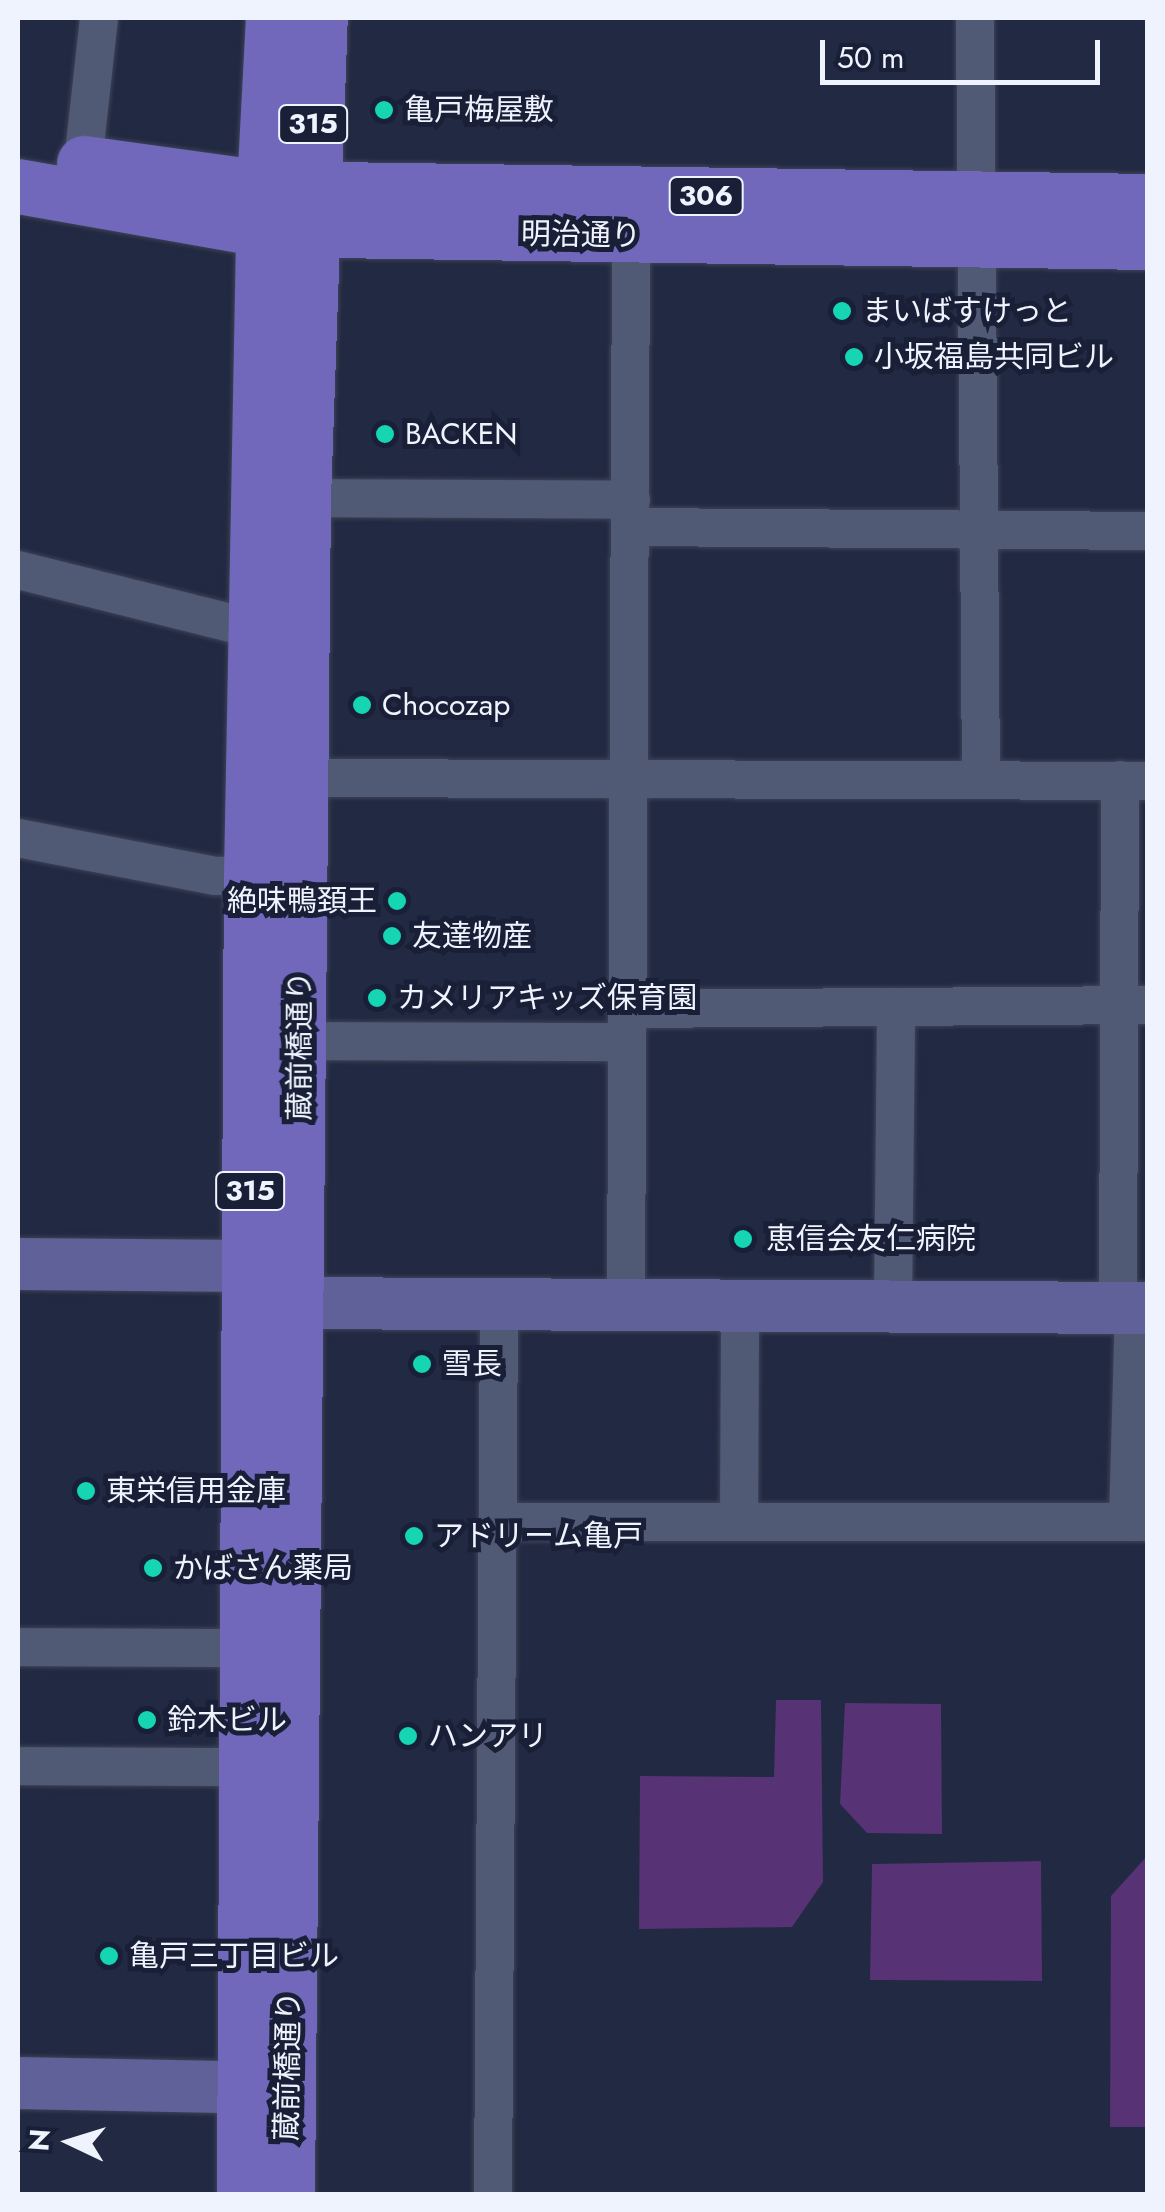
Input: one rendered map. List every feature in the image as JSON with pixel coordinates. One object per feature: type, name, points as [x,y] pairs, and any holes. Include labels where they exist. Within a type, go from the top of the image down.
[{"type":"main road","name":"蔵前橋通り","points":[[244,2194],[266,2088],[298,1303],[302,498],[274,18]]},
{"type":"main road","name":"蔵前橋通り","points":[[287,2194],[266,2088],[246,1767],[251,876],[255,630],[287,210],[320,18]]},
{"type":"main road","name":"明治通り","points":[[18,150],[287,210],[977,221],[1148,242]]},
{"type":"main road","name":"明治通り","points":[[18,186],[631,235],[977,221],[1148,201]]},
{"type":"street","points":[[83,163],[99,18]]},
{"type":"street","points":[[975,18],[980,779]]},
{"type":"street","points":[[626,1303],[631,235]]},
{"type":"street","points":[[302,498],[978,531],[1148,531]]},
{"type":"street","points":[[18,570],[255,630]]},
{"type":"street","points":[[300,778],[1134,781],[1133,1308],[1138,1522],[499,1522]]},
{"type":"street","points":[[18,838],[215,876],[251,876]]},
{"type":"street","points":[[300,1041],[896,1008],[1134,1005]]},
{"type":"street","points":[[893,1306],[896,1008]]},
{"type":"street","points":[[18,1264],[250,1266],[298,1303],[1133,1308]]},
{"type":"street","points":[[493,2194],[499,1304]]},
{"type":"street","points":[[739,1522],[740,1306]]},
{"type":"street","points":[[18,1647],[247,1648]]},
{"type":"street","points":[[18,1766],[246,1767]]},
{"type":"street","points":[[18,2083],[266,2088]]},
{"type":"shaded area","points":[[776,1700],[821,1700],[823,1882],[792,1927],[639,1929],[640,1776],[774,1777]]},
{"type":"shaded area","points":[[845,1703],[941,1704],[942,1834],[867,1833],[840,1804]]},
{"type":"shaded area","points":[[1147,1856],[1147,2127],[1110,2127],[1111,1896]]},
{"type":"shaded area","points":[[1041,1861],[1042,1981],[870,1980],[872,1864]]},
{"type":"place","name":"亀戸梅屋敷","points":[[384,110]]},
{"type":"place","name":"まいばすけっと","points":[[842,311]]},
{"type":"place","name":"小坂福島共同ビル","points":[[854,357]]},
{"type":"place","name":"BACKEN","points":[[385,434]]},
{"type":"place","name":"Chocozap","points":[[362,705]]},
{"type":"place","name":"絶味鴨頚王","points":[[397,901]]},
{"type":"place","name":"友達物産","points":[[392,936]]},
{"type":"place","name":"カメリアキッズ保育園","points":[[377,998]]},
{"type":"place","name":"恵信会友仁病院","points":[[743,1239]]},
{"type":"place","name":"雪長","points":[[422,1364]]},
{"type":"place","name":"東栄信用金庫","points":[[86,1491]]},
{"type":"place","name":"アドリーム亀戸","points":[[414,1536]]},
{"type":"place","name":"かばさん薬局","points":[[153,1568]]},
{"type":"place","name":"鈴木ビル","points":[[147,1720]]},
{"type":"place","name":"ハンアリ","points":[[408,1736]]},
{"type":"place","name":"亀戸三丁目ビル","points":[[109,1956]]}]
